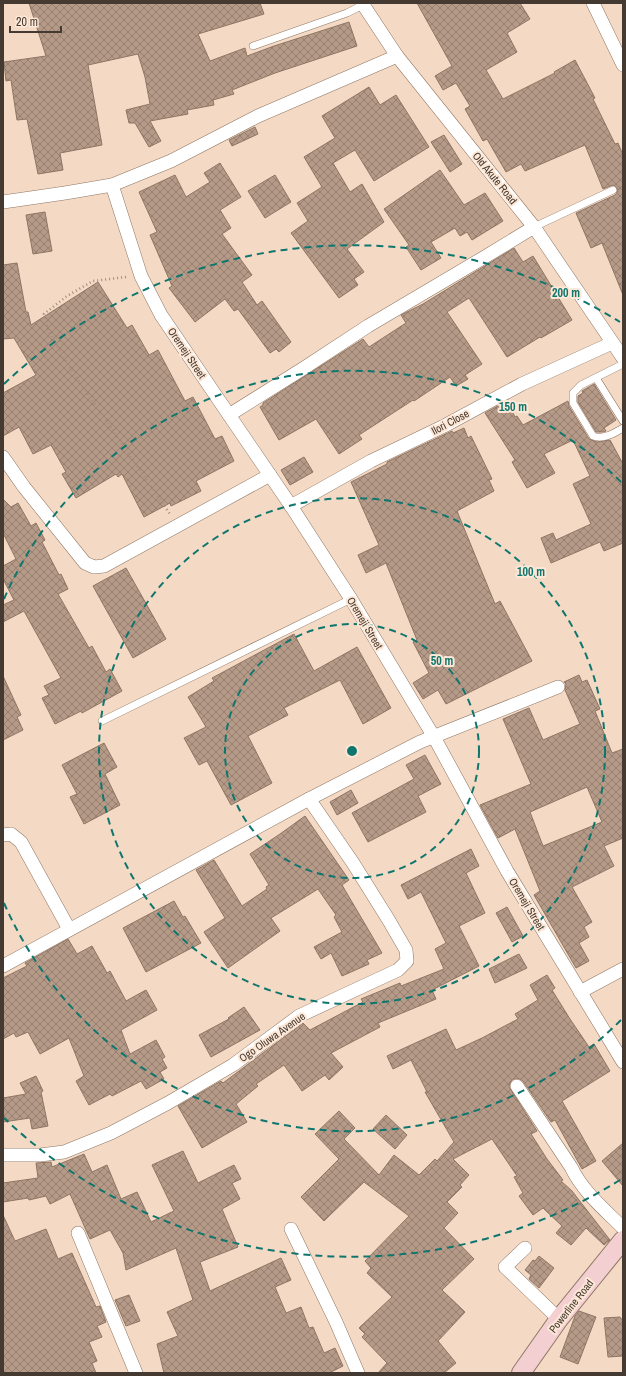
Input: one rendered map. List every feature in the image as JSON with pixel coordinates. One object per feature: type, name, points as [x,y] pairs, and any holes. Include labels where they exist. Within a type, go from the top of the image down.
[{"type":"street","points":[[593,3],[623,65]]},
{"type":"street","name":"Old Akute Road","points":[[363,4],[397,56],[534,226],[623,358]]},
{"type":"street","points":[[3,202],[112,185],[170,161],[258,116],[397,56]]},
{"type":"street","name":"Oremeji Street","points":[[112,185],[141,276],[161,315],[291,506],[351,599],[434,737],[507,871],[623,1062]]},
{"type":"street","points":[[229,415],[368,326],[534,226]]},
{"type":"street","name":"Ilori Close","points":[[291,506],[371,461],[444,426],[522,384],[612,343]]},
{"type":"street","points":[[3,457],[24,487],[85,563],[94,567],[104,566],[270,475]]},
{"type":"street","points":[[3,966],[309,799],[420,742],[558,687]]},
{"type":"street","name":"Ogo Oluwa Avenue","points":[[3,1155],[40,1155],[64,1152],[111,1133],[168,1103],[233,1065],[299,1016],[398,970],[407,961],[406,950],[388,918],[309,799]]},
{"type":"street","points":[[3,835],[11,834],[21,842],[69,929]]},
{"type":"street","points":[[580,992],[623,969]]},
{"type":"street","points":[[517,1086],[578,1181],[589,1195],[623,1228]]},
{"type":"street","points":[[291,1228],[336,1322],[358,1373]]},
{"type":"street","points":[[78,1233],[136,1373]]},
{"type":"street","name":"Powerline Road","points":[[527,1370],[559,1319],[623,1240]]},
{"type":"street","points":[[525,1248],[506,1267],[559,1319]]},
{"type":"lane","points":[[253,46],[347,13],[363,4]]},
{"type":"lane","points":[[534,226],[613,190]]},
{"type":"lane","points":[[623,364],[580,385],[573,393],[573,404],[593,436],[597,438],[608,436],[623,428]]},
{"type":"lane","points":[[596,378],[623,421]]},
{"type":"lane","points":[[102,721],[351,599]]},
{"type":"path","points":[[141,276],[93,280],[67,296],[44,314],[48,322],[48,330],[70,368],[178,525]]},
{"type":"building","points":[[29,3],[260,3],[264,14],[198,34],[210,61],[245,48],[247,56],[349,22],[357,46],[275,73],[232,90],[234,94],[213,100],[214,105],[187,110],[188,114],[150,121],[161,141],[149,147],[135,123],[129,123],[126,110],[150,104],[145,77],[138,54],[88,65],[102,145],[60,153],[63,170],[38,174],[27,119],[17,120],[11,80],[6,81],[4,62],[46,56]]},
{"type":"building","points":[[417,3],[520,3],[530,19],[507,33],[517,52],[486,70],[503,99],[555,73],[554,72],[575,60],[595,98],[593,99],[615,144],[618,143],[623,155],[623,295],[602,243],[591,248],[576,213],[615,195],[618,191],[617,188],[613,185],[603,189],[585,145],[525,171],[521,164],[506,172],[487,139],[483,141],[465,109],[470,106],[456,83],[443,90],[435,76],[452,66]]},
{"type":"building","points":[[369,87],[380,105],[396,95],[429,147],[374,181],[355,150],[333,163],[350,192],[362,184],[384,222],[347,249],[364,272],[354,279],[358,285],[339,298],[291,233],[308,221],[297,203],[322,187],[304,157],[335,138],[322,116]]},
{"type":"building","points":[[255,127],[258,134],[232,146],[229,140]]},
{"type":"building","points":[[444,135],[462,164],[450,172],[431,142]]},
{"type":"building","points":[[220,163],[241,197],[220,210],[231,228],[222,234],[252,275],[242,282],[257,305],[262,301],[291,342],[279,352],[276,349],[270,353],[238,309],[234,311],[225,299],[195,322],[169,288],[172,286],[150,235],[157,232],[139,192],[175,175],[186,197],[210,182],[204,173]]},
{"type":"building","points":[[440,170],[464,205],[485,193],[503,221],[472,240],[467,232],[460,236],[455,228],[431,242],[441,258],[421,270],[406,247],[409,245],[384,209]]},
{"type":"building","points":[[275,175],[291,202],[265,218],[248,191]]},
{"type":"building","points":[[45,212],[52,251],[33,254],[26,215]]},
{"type":"building","points":[[514,248],[523,262],[533,256],[572,320],[507,357],[469,298],[447,312],[482,364],[465,375],[468,379],[456,386],[450,377],[359,435],[362,439],[339,454],[316,419],[279,440],[260,407],[263,403],[363,339],[369,347],[406,323],[401,315],[423,304]]},
{"type":"building","points":[[17,263],[26,312],[28,312],[31,325],[98,282],[127,328],[132,325],[149,355],[158,350],[185,401],[193,397],[215,439],[222,436],[234,461],[196,481],[201,491],[171,506],[170,503],[144,517],[122,474],[118,477],[116,474],[76,498],[62,474],[66,472],[51,445],[33,454],[19,427],[3,436],[3,393],[36,375],[14,338],[3,339],[3,265]]},
{"type":"building","points":[[594,384],[616,420],[604,428],[606,431],[604,432],[596,432],[578,402],[578,396],[583,393],[582,391]]},
{"type":"building","points":[[507,401],[515,417],[517,416],[523,425],[568,401],[569,406],[589,439],[597,442],[610,440],[623,464],[623,543],[604,551],[600,542],[551,563],[541,538],[553,533],[556,540],[591,524],[573,484],[590,476],[573,440],[544,454],[555,473],[527,488],[512,462],[515,460],[485,413]]},
{"type":"building","points":[[464,428],[468,438],[471,436],[492,479],[489,480],[494,491],[457,511],[495,604],[500,601],[532,661],[446,704],[438,690],[423,699],[413,683],[429,673],[413,642],[417,640],[386,563],[366,573],[358,555],[379,545],[351,482],[387,464],[387,462],[452,431],[453,433]]},
{"type":"building","points":[[304,457],[313,472],[290,485],[281,470]]},
{"type":"building","points":[[3,499],[11,507],[18,503],[31,526],[36,523],[45,540],[42,542],[68,589],[58,594],[89,648],[92,646],[106,672],[110,669],[122,691],[82,713],[81,711],[55,724],[42,698],[49,695],[44,686],[61,678],[24,611],[3,622],[3,605],[14,600],[3,579],[3,566],[16,559],[3,533]]},
{"type":"building","points":[[126,568],[166,639],[133,658],[93,586]]},
{"type":"building","points":[[294,634],[314,671],[357,647],[391,708],[363,724],[340,680],[284,708],[288,715],[248,736],[272,783],[231,805],[207,761],[199,765],[184,738],[206,727],[188,697],[214,681],[212,678]]},
{"type":"building","points":[[579,675],[582,682],[587,680],[600,709],[595,711],[612,753],[623,749],[623,838],[604,846],[614,866],[572,887],[592,922],[584,927],[589,937],[579,943],[589,961],[576,968],[534,895],[540,891],[515,829],[498,838],[480,805],[531,784],[503,719],[529,708],[543,740],[580,724],[565,690],[566,684],[564,682]],"holes":[[[587,787],[602,822],[543,846],[530,812]]]},
{"type":"building","points":[[3,676],[21,715],[17,717],[23,730],[3,740]]},
{"type":"building","points":[[104,743],[117,767],[105,774],[120,805],[84,824],[70,797],[77,794],[62,765]]},
{"type":"building","points":[[425,755],[441,784],[418,796],[426,812],[368,842],[352,813],[414,779],[406,765]]},
{"type":"building","points":[[351,790],[358,803],[337,815],[330,802]]},
{"type":"building","points":[[305,816],[349,880],[342,885],[382,953],[367,960],[369,964],[342,976],[331,953],[321,959],[314,947],[342,932],[334,917],[336,915],[318,889],[271,918],[280,931],[228,968],[204,932],[225,918],[196,870],[214,860],[242,906],[267,889],[266,887],[269,885],[250,854]]},
{"type":"building","points":[[471,849],[479,866],[466,873],[485,913],[459,926],[479,966],[432,990],[436,999],[378,1023],[380,1027],[331,1053],[343,1067],[329,1080],[325,1075],[302,1091],[284,1065],[256,1084],[258,1086],[236,1104],[247,1122],[202,1148],[178,1106],[221,1081],[223,1083],[303,1023],[310,1030],[363,1002],[361,999],[400,983],[401,986],[444,969],[435,949],[446,943],[421,892],[408,899],[401,885]]},
{"type":"building","points":[[174,901],[201,943],[146,972],[123,928]]},
{"type":"building","points":[[507,907],[523,936],[512,942],[496,913]]},
{"type":"building","points":[[68,939],[77,954],[92,946],[107,973],[110,971],[126,1001],[146,990],[157,1010],[121,1030],[130,1054],[156,1040],[165,1057],[162,1059],[167,1068],[160,1072],[164,1079],[146,1089],[141,1081],[112,1096],[110,1094],[89,1105],[76,1081],[84,1076],[69,1038],[40,1054],[28,1032],[16,1037],[14,1033],[3,1039],[3,978],[27,966],[25,963]]},
{"type":"building","points":[[519,954],[527,968],[495,983],[489,969]]},
{"type":"building","points":[[547,975],[555,988],[552,990],[570,1019],[589,1047],[594,1044],[610,1071],[562,1101],[596,1161],[582,1169],[555,1120],[551,1122],[523,1081],[520,1079],[513,1079],[509,1087],[537,1131],[531,1134],[563,1180],[561,1181],[572,1191],[610,1240],[604,1245],[586,1228],[571,1245],[556,1233],[562,1226],[543,1208],[533,1215],[519,1196],[523,1193],[514,1177],[517,1176],[492,1139],[453,1159],[469,1175],[460,1185],[462,1187],[447,1202],[458,1213],[444,1228],[474,1259],[442,1290],[465,1312],[438,1341],[456,1363],[444,1373],[378,1373],[387,1363],[362,1337],[365,1334],[359,1328],[392,1297],[367,1273],[371,1268],[365,1261],[409,1216],[364,1182],[324,1221],[301,1197],[339,1159],[315,1134],[339,1111],[355,1128],[344,1139],[379,1175],[394,1155],[419,1175],[435,1159],[437,1161],[454,1142],[425,1092],[427,1092],[411,1060],[393,1069],[387,1056],[446,1029],[456,1050],[482,1038],[518,1019],[515,1014],[538,1000],[530,985]]},
{"type":"building","points":[[244,1007],[260,1030],[211,1057],[199,1035],[229,1019],[228,1018]]},
{"type":"building","points":[[36,1076],[43,1091],[41,1092],[48,1126],[32,1129],[30,1118],[3,1122],[3,1098],[26,1094],[20,1083]]},
{"type":"building","points":[[386,1115],[407,1135],[395,1149],[373,1129]]},
{"type":"building","points":[[623,1143],[623,1186],[602,1161]]},
{"type":"building","points":[[183,1151],[198,1183],[234,1165],[241,1179],[232,1183],[240,1199],[222,1209],[238,1247],[200,1262],[210,1291],[281,1258],[291,1280],[275,1287],[286,1313],[301,1307],[309,1328],[313,1327],[324,1353],[335,1348],[343,1366],[329,1373],[164,1373],[157,1344],[178,1336],[167,1312],[193,1300],[176,1248],[126,1270],[123,1253],[110,1230],[90,1239],[70,1194],[50,1204],[46,1196],[29,1200],[28,1198],[3,1202],[3,1183],[38,1178],[36,1163],[51,1162],[52,1167],[84,1154],[92,1172],[107,1165],[121,1199],[137,1192],[151,1222],[174,1211],[152,1165]]},
{"type":"building","points":[[3,1215],[15,1241],[46,1229],[58,1259],[72,1253],[96,1307],[100,1306],[106,1322],[97,1326],[102,1337],[89,1342],[97,1361],[92,1363],[96,1373],[3,1373]]},
{"type":"building","points":[[539,1256],[554,1268],[539,1288],[529,1279],[531,1275],[525,1270],[533,1260],[535,1261]]},
{"type":"building","points":[[129,1295],[140,1321],[126,1326],[115,1300]]},
{"type":"building","points":[[579,1311],[596,1317],[578,1364],[560,1357],[575,1316]]},
{"type":"building","points":[[620,1317],[623,1319],[623,1356],[608,1357],[604,1318]]}]
